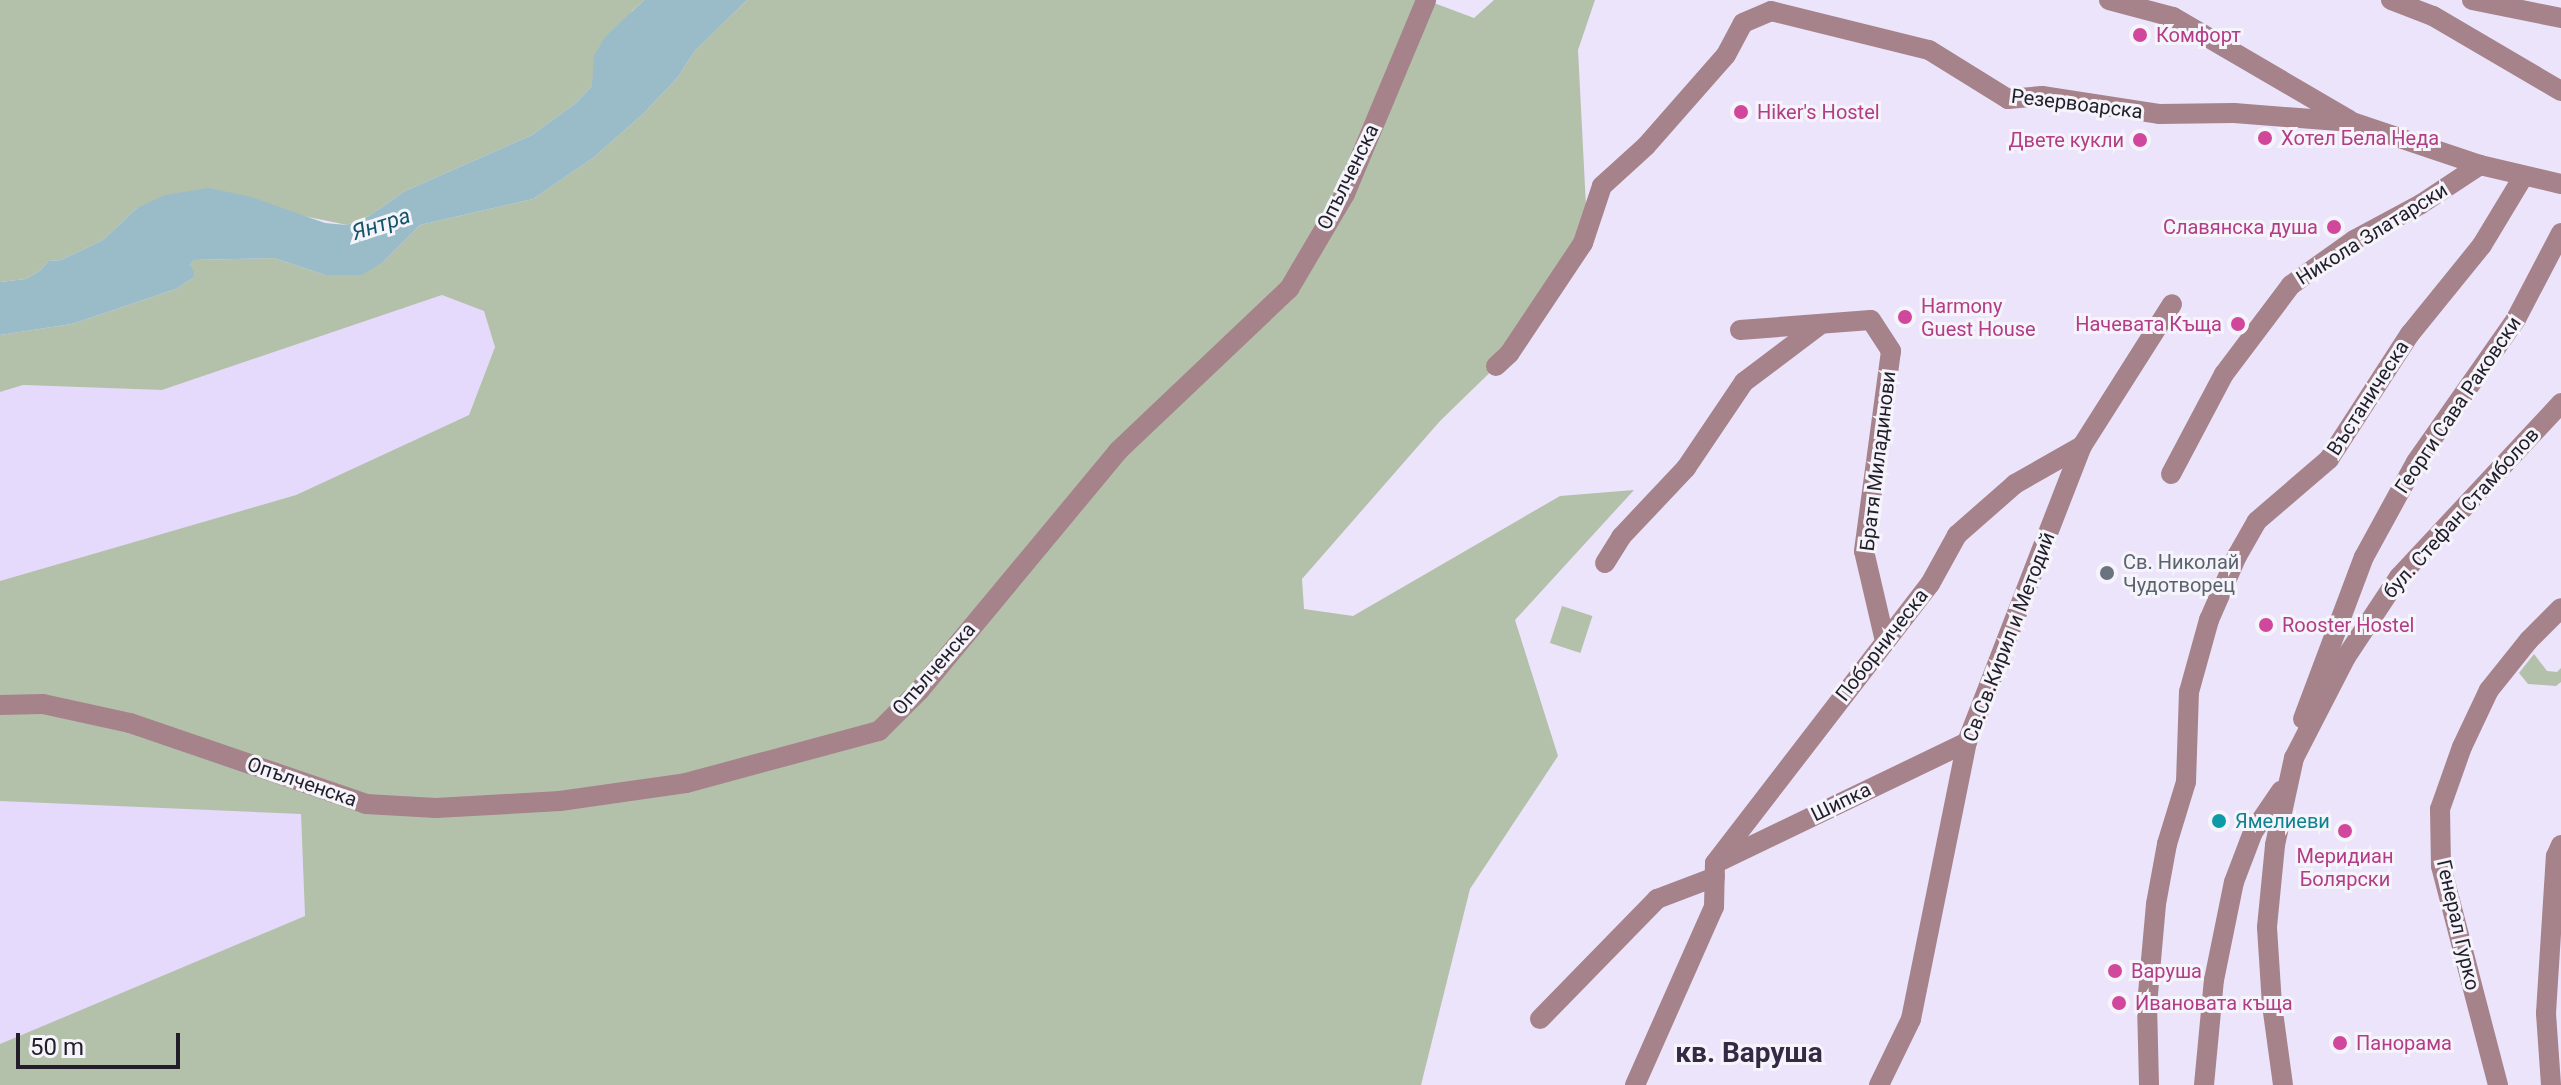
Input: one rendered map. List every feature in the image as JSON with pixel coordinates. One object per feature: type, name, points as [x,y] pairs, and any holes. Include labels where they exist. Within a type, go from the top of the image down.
[{"type":"street","name":"Опълченска","points":[[0,705],[43,704],[130,723],[366,804],[436,808],[560,801],[686,783],[879,731],[919,691],[1118,451],[1289,289],[1345,194],[1426,0]]},
{"type":"street","points":[[2109,0],[2173,17],[2352,122]]},
{"type":"street","points":[[2391,0],[2433,16],[2561,91]]},
{"type":"street","points":[[2472,0],[2561,18]]},
{"type":"street","name":"Резервоарска","points":[[1496,366],[1509,354],[1583,243],[1602,186],[1646,146],[1726,55],[1743,23],[1771,11],[1929,50],[2008,99],[2042,96],[2159,114],[2234,113],[2352,122],[2480,165],[2561,184]]},
{"type":"street","name":"Никола Златарски","points":[[2171,474],[2224,374],[2291,285],[2354,240],[2480,165]]},
{"type":"street","name":"Въстаническа","points":[[2149,1085],[2147,1005],[2156,904],[2167,844],[2186,782],[2189,692],[2209,620],[2237,556],[2257,521],[2329,459],[2410,334],[2482,245],[2523,177]]},
{"type":"street","name":"Георги Сава Раковски","points":[[2294,758],[2309,699],[2364,557],[2416,462],[2516,319],[2561,233]]},
{"type":"street","name":"Св.Св.Кирил и Методий","points":[[1879,1085],[1911,1019],[1967,742],[2082,446],[2172,304]]},
{"type":"street","name":"Братя Миладинови","points":[[1740,330],[1871,320],[1891,351],[1864,551],[1885,641]]},
{"type":"street","points":[[1605,563],[1621,537],[1686,468],[1744,382],[1821,324]]},
{"type":"street","name":"бул. Стефан Стамболов","points":[[2283,1085],[2272,1005],[2267,927],[2275,845],[2294,758],[2346,657],[2399,577],[2561,403]]},
{"type":"street","name":"Поборническа","points":[[1715,870],[1930,584],[1957,535],[2015,484],[2082,446]]},
{"type":"street","name":"Генерал Гурко","points":[[2498,1085],[2441,866],[2440,809],[2462,747],[2489,690],[2561,608]]},
{"type":"street","name":"Шипка","points":[[1715,870],[1967,742]]},
{"type":"street","points":[[2204,1085],[2214,980],[2234,882],[2253,832],[2286,785]]},
{"type":"street","points":[[2551,1085],[2546,1013],[2556,856],[2561,845]]},
{"type":"street","points":[[1540,1019],[1657,899],[1715,870],[1714,907],[1638,1084]]},
{"type":"shaded area","points":[[442,295],[485,311],[495,347],[469,415],[296,495],[0,581],[0,392],[23,385],[162,390]]},
{"type":"shaded area","points":[[12,799],[301,814],[305,917],[0,1044],[0,801]]},
{"type":"green space","points":[[0,0],[644,0],[632,11],[592,86],[576,103],[532,135],[405,191],[369,216],[347,225],[294,214],[137,208],[103,240],[61,260],[48,261],[41,270],[26,279],[0,282]]},
{"type":"green space","points":[[747,0],[1426,0],[1474,18],[1494,0],[1595,0],[1578,50],[1586,206],[1583,243],[1509,354],[1440,421],[1302,579],[1304,609],[1353,616],[1560,496],[1634,490],[1515,620],[1558,756],[1470,889],[1421,1085],[0,1085],[0,1044],[305,916],[301,814],[0,801],[0,581],[296,495],[469,415],[495,347],[484,311],[442,295],[162,390],[23,385],[0,392],[0,335],[72,324],[176,289],[193,278],[190,265],[194,260],[274,258],[325,275],[383,262],[420,225],[533,199],[593,158],[643,114],[678,77],[694,52]]},
{"type":"green space","points":[[1562,606],[1592,616],[1580,653],[1550,643]]},
{"type":"green space","points":[[2534,654],[2547,671],[2557,672],[2561,668],[2561,682],[2556,686],[2528,684],[2519,673]]},
{"type":"water","name":"Янтра","points":[[644,0],[747,0],[694,52],[678,77],[643,114],[593,158],[533,199],[420,225],[383,262],[362,275],[325,275],[274,258],[194,260],[190,265],[194,271],[193,278],[176,289],[72,324],[0,335],[0,282],[26,279],[41,270],[48,261],[61,260],[103,240],[137,208],[165,195],[208,188],[248,196],[325,223],[347,225],[369,216],[405,191],[532,135],[576,103],[592,86],[594,56],[605,37]]},
{"type":"place","name":"Комфорт","points":[[2140,35]]},
{"type":"place","name":"Hiker's Hostel","points":[[1741,112]]},
{"type":"place","name":"Xотел Бела Неда","points":[[2265,138]]},
{"type":"place","name":"Двете кукли","points":[[2140,140]]},
{"type":"place","name":"Славянска душа","points":[[2334,227]]},
{"type":"place","name":"Harmony Guest House","points":[[1905,317]]},
{"type":"place","name":"Начевата Къща","points":[[2238,324]]},
{"type":"place","name":"Св. Николай Чудотворец","points":[[2107,573]]},
{"type":"place","name":"Rooster Hostel","points":[[2266,625]]},
{"type":"place","name":"Ямелиеви","points":[[2219,821]]},
{"type":"place","name":"Меридиан Болярски","points":[[2345,831]]},
{"type":"place","name":"Варуша","points":[[2115,971]]},
{"type":"place","name":"Ивановата къща","points":[[2119,1003]]},
{"type":"place","name":"Панорама","points":[[2340,1043]]},
{"type":"district","name":"кв. Варуша","points":[[1749,1053]]}]
